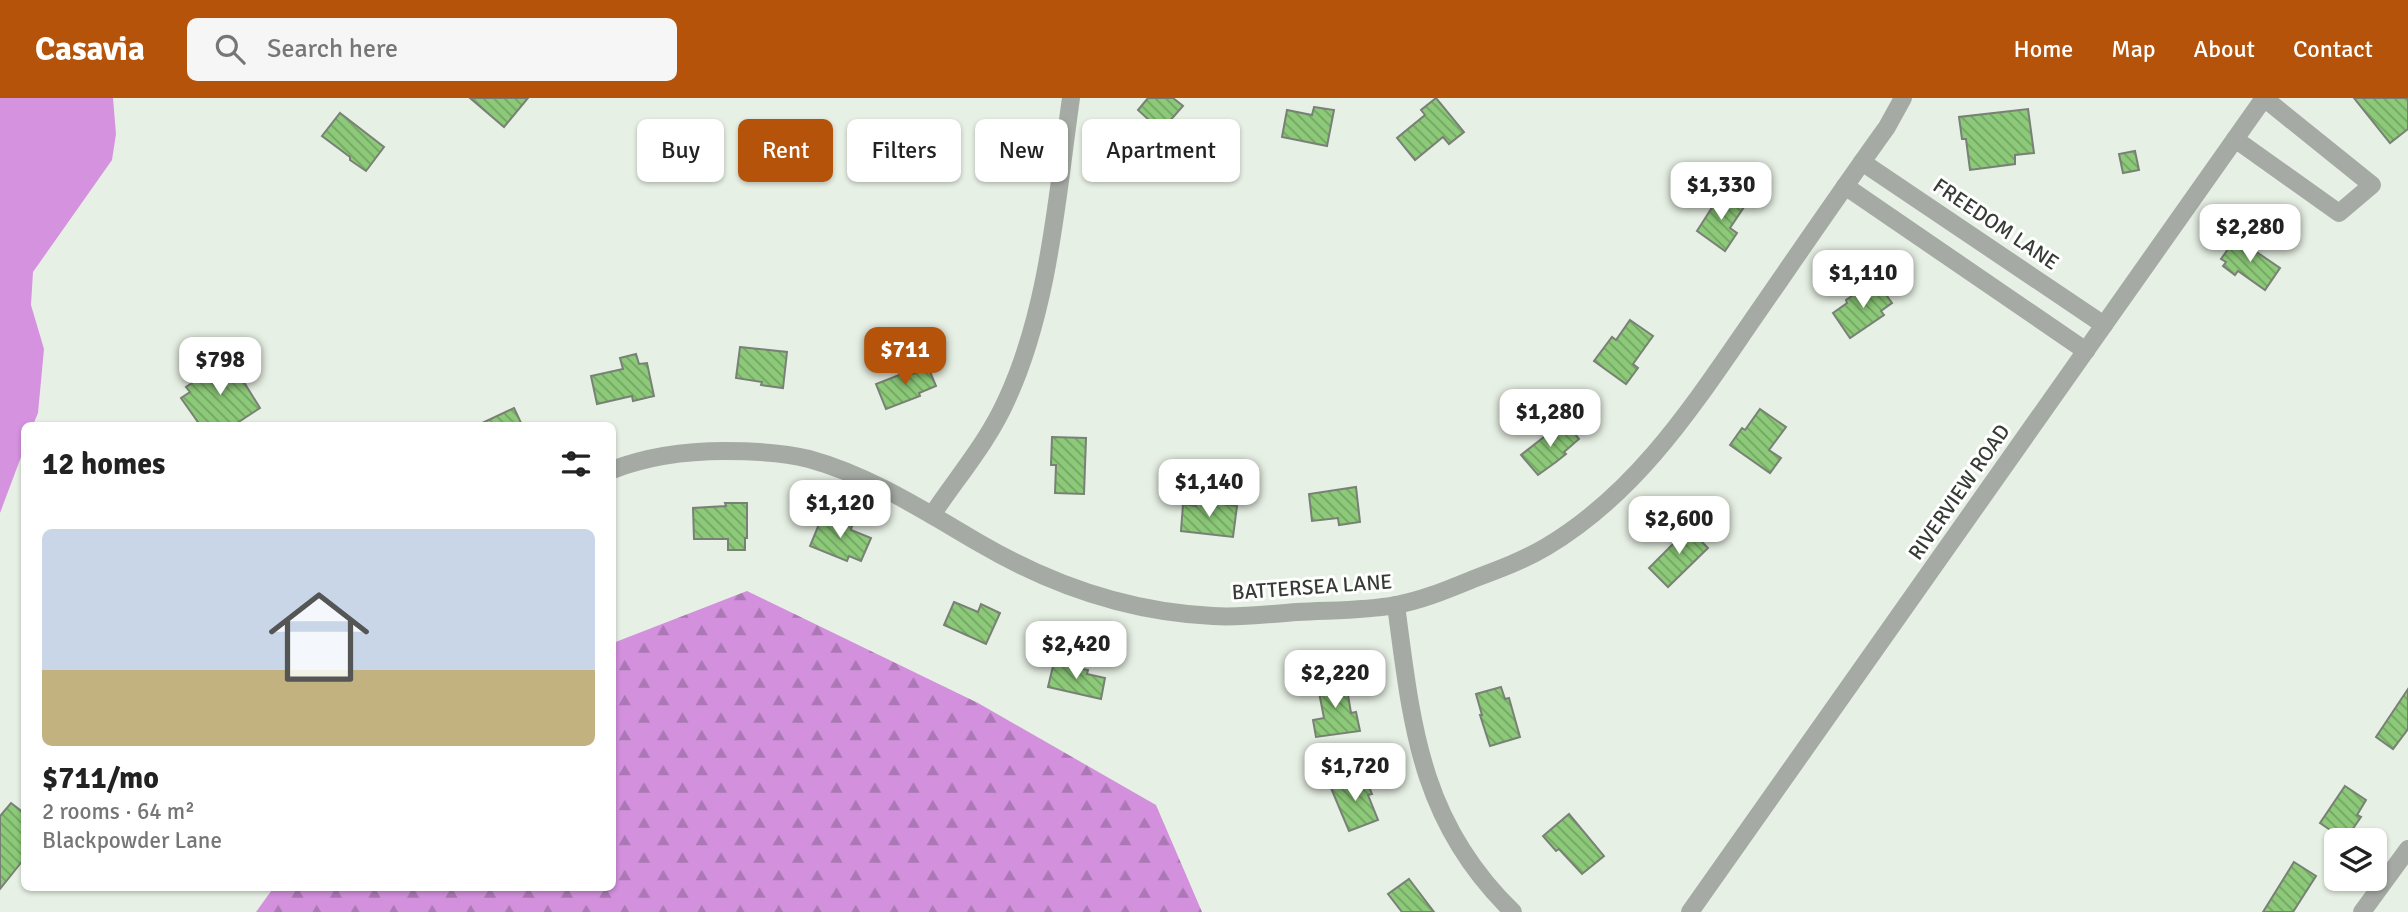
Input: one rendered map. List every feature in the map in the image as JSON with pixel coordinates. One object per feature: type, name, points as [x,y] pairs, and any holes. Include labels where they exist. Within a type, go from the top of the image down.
[{"type":"street","points":[[932,515],[981,448],[1008,398],[1023,359],[1039,299],[1071,98]]},
{"type":"street","name":"BATTERSEA LANE","points":[[616,469],[646,460],[701,451],[773,453],[808,459],[841,470],[932,515],[1026,569],[1072,589],[1134,607],[1230,617],[1396,605],[1462,584],[1531,555],[1589,518],[1629,482],[1670,437],[1706,387],[1887,127],[1903,98]]},
{"type":"street","points":[[2235,139],[2339,213],[2372,185],[2264,98]]},
{"type":"street","name":"RIVERVIEW ROAD","points":[[1690,912],[2264,98]]},
{"type":"street","name":"FREEDOM LANE","points":[[1862,162],[2104,325]]},
{"type":"street","points":[[1845,186],[2086,351]]},
{"type":"street","points":[[1396,605],[1413,723],[1436,802],[1470,863],[1493,893],[1513,912]]},
{"type":"street","points":[[2362,912],[2408,849]]},
{"type":"green space","points":[[747,591],[978,703],[1156,805],[1202,912],[256,912],[271,891],[616,891],[616,642]]},
{"type":"shaded area","points":[[0,98],[113,98],[116,134],[112,160],[33,272],[31,305],[44,349],[38,413],[34,422],[21,422],[21,457],[0,513]]},
{"type":"building","points":[[470,98],[528,98],[504,127]]},
{"type":"building","points":[[1148,98],[1173,98],[1183,106],[1172,119],[1148,119],[1138,110]]},
{"type":"building","points":[[1436,98],[1464,132],[1449,144],[1443,137],[1415,160],[1397,138],[1425,115],[1421,110]]},
{"type":"building","points":[[2354,98],[2408,98],[2408,129],[2390,143]]},
{"type":"building","points":[[1314,107],[1334,110],[1327,146],[1282,137],[1287,110],[1312,115]]},
{"type":"building","points":[[2028,109],[2034,153],[2015,155],[2015,164],[1970,170],[1966,139],[1962,139],[1959,117]]},
{"type":"building","points":[[340,113],[384,147],[366,171],[322,136]]},
{"type":"building","points":[[2135,151],[2139,170],[2123,173],[2119,154]]},
{"type":"building","points":[[1722,192],[1744,207],[1730,228],[1737,233],[1725,251],[1697,231]]},
{"type":"building","points":[[2236,238],[2280,268],[2265,290],[2238,271],[2235,275],[2223,266],[2226,262],[2221,259]]},
{"type":"building","points":[[1877,282],[1892,303],[1881,311],[1884,315],[1850,338],[1833,313],[1847,303],[1846,300]]},
{"type":"building","points":[[1630,320],[1653,336],[1633,364],[1638,368],[1626,384],[1594,361],[1612,337],[1616,340]]},
{"type":"building","points":[[740,347],[787,352],[783,388],[736,378]]},
{"type":"building","points":[[636,354],[639,364],[647,363],[654,396],[633,401],[632,396],[597,404],[591,376],[623,369],[620,358]]},
{"type":"building","points":[[229,358],[260,408],[239,422],[198,422],[181,398],[190,392],[186,387]]},
{"type":"building","points":[[928,367],[936,386],[919,393],[920,396],[886,409],[876,384],[909,371],[910,375]]},
{"type":"building","points":[[514,408],[521,422],[484,422]]},
{"type":"building","points":[[1760,409],[1786,427],[1769,450],[1781,458],[1770,473],[1730,445]]},
{"type":"building","points":[[1566,423],[1579,439],[1564,452],[1566,454],[1538,475],[1521,455]]},
{"type":"building","points":[[1052,437],[1086,438],[1084,494],[1055,493],[1056,465],[1051,465]]},
{"type":"building","points":[[1356,487],[1360,522],[1339,525],[1338,518],[1312,521],[1309,494]]},
{"type":"building","points":[[1197,501],[1237,506],[1233,537],[1181,531],[1183,504],[1196,506]]},
{"type":"building","points":[[725,503],[747,503],[745,550],[728,550],[728,539],[694,539],[693,508],[726,506]]},
{"type":"building","points":[[822,517],[852,526],[851,530],[871,538],[861,561],[849,556],[847,561],[810,546]]},
{"type":"building","points":[[1685,525],[1708,548],[1668,587],[1649,568],[1675,542],[1671,538]]},
{"type":"building","points":[[954,602],[978,612],[981,604],[1000,613],[986,644],[944,625]]},
{"type":"building","points":[[1054,662],[1077,666],[1088,670],[1087,674],[1105,678],[1101,699],[1048,687]]},
{"type":"building","points":[[1345,677],[1351,713],[1356,712],[1360,731],[1316,737],[1313,720],[1324,718],[1317,682]]},
{"type":"building","points":[[1501,687],[1505,699],[1509,698],[1520,737],[1490,746],[1476,694]]},
{"type":"building","points":[[2408,689],[2408,729],[2393,749],[2376,737]]},
{"type":"building","points":[[1364,775],[1372,794],[1368,795],[1378,820],[1349,831],[1331,788]]},
{"type":"building","points":[[2345,786],[2366,800],[2357,815],[2361,817],[2353,828],[2327,828],[2320,823]]},
{"type":"building","points":[[11,803],[21,811],[21,863],[0,889],[0,816]]},
{"type":"building","points":[[1569,814],[1604,856],[1582,874],[1543,836]]},
{"type":"building","points":[[2294,862],[2316,876],[2293,912],[2263,912]]},
{"type":"building","points":[[1409,879],[1434,912],[1402,912],[1388,894]]}]
